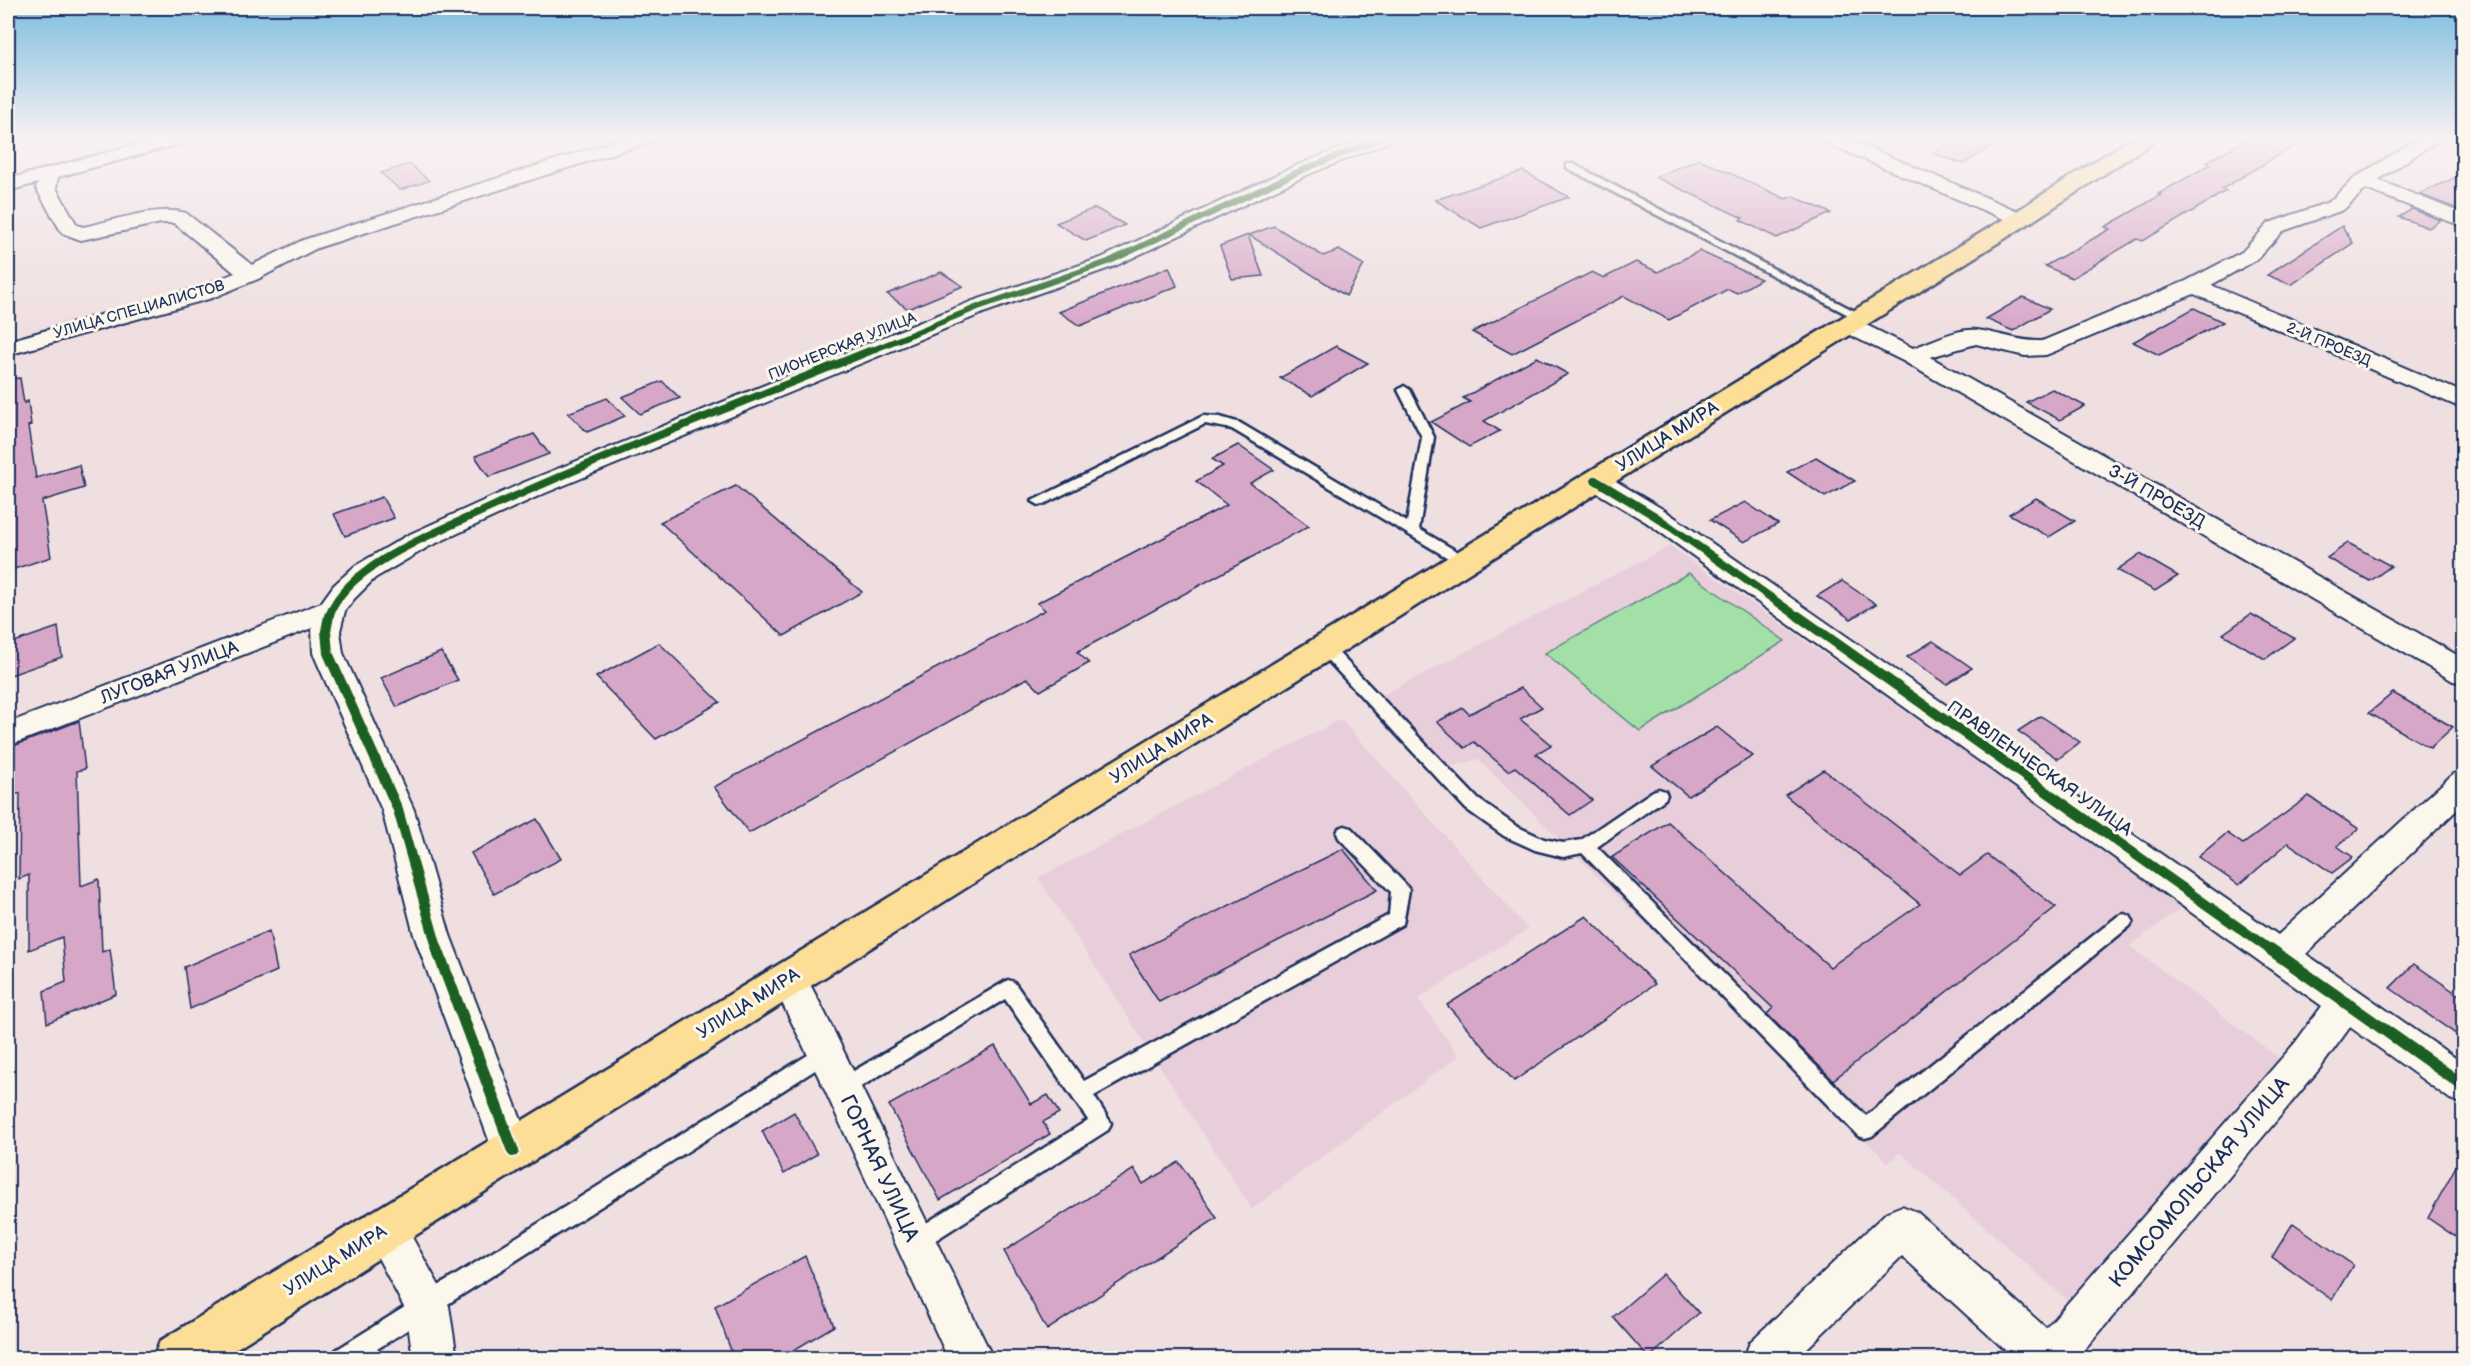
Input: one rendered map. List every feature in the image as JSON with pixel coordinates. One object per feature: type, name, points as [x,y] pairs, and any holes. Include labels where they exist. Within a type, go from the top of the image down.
[{"type":"main road","name":"УЛИЦА МИРА","points":[[177,1359],[788,978],[2047,202]]},
{"type":"street","points":[[54,202],[69,228],[81,234],[161,217],[179,217],[250,274]]},
{"type":"street","name":"УЛИЦА СПЕЦИАЛИСТОВ","points":[[8,348],[204,292],[250,274],[310,244],[443,202]]},
{"type":"street","name":"ПИОНЕРСКАЯ УЛИЦА","points":[[331,610],[344,592],[365,572],[418,541],[497,505],[978,307],[1108,262],[1235,202]]},
{"type":"street","points":[[1980,202],[2020,219]]},
{"type":"street","points":[[1911,356],[1965,338],[1976,337],[2015,347],[2046,348],[2194,286],[2249,256],[2276,227],[2336,206],[2341,202]]},
{"type":"street","points":[[2415,202],[2463,221]]},
{"type":"street","name":"2-Й ПРОЕЗД","points":[[2194,286],[2463,402]]},
{"type":"street","name":"3-Й ПРОЕЗД","points":[[1854,321],[2463,673]]},
{"type":"street","name":"ПРАВЛЕНЧЕСКАЯ УЛИЦА","points":[[1595,480],[1655,516],[2463,1086]]},
{"type":"street","points":[[331,610],[326,631],[328,653],[398,810],[432,935],[513,1151]]},
{"type":"street","name":"ЛУГОВАЯ УЛИЦА","points":[[8,735],[331,610]]},
{"type":"street","points":[[2279,957],[2463,783]]},
{"type":"street","name":"ГОРНАЯ УЛИЦА","points":[[788,978],[835,1070],[971,1359]]},
{"type":"street","name":"КОМСОМОЛЬСКАЯ УЛИЦА","points":[[2048,1359],[2307,1055],[2346,1003]]},
{"type":"street","points":[[1766,1359],[1902,1227],[2048,1359]]},
{"type":"street","points":[[384,1229],[427,1306],[435,1359]]},
{"type":"lane","points":[[1635,202],[1854,321]]},
{"type":"lane","points":[[1404,390],[1428,437],[1412,531]]},
{"type":"lane","points":[[1039,501],[1203,420],[1220,421],[1236,426],[1464,561]]},
{"type":"lane","points":[[1324,647],[1472,804],[1510,831],[1541,845],[1563,849],[1585,846],[1659,795]]},
{"type":"lane","points":[[1081,1093],[1397,919],[1400,890],[1345,832]]},
{"type":"lane","points":[[1585,846],[1865,1129],[2124,921]]},
{"type":"lane","points":[[344,1359],[427,1306],[835,1070],[1008,988],[1101,1123],[914,1242]]},
{"type":"shaded area","points":[[1670,546],[2183,906],[2130,946],[2283,1061],[2067,1300],[1900,1152],[1888,1163],[1478,759],[1451,767],[1382,695]]},
{"type":"shaded area","points":[[1341,719],[1528,929],[1418,999],[1459,1056],[1252,1209],[1038,878]]},
{"type":"green space","points":[[1689,573],[1785,641],[1640,731],[1545,653]]},
{"type":"building","points":[[1438,202],[1556,202],[1481,228]]},
{"type":"building","points":[[1708,202],[1806,202],[1831,213],[1777,238],[1740,220],[1743,218]]},
{"type":"building","points":[[2149,202],[2208,202],[2143,241],[2137,239],[2072,278],[2045,266],[2110,229],[2105,227]]},
{"type":"building","points":[[2439,202],[2463,202],[2463,211]]},
{"type":"building","points":[[1095,208],[1125,225],[1086,241],[1056,223]]},
{"type":"building","points":[[2412,209],[2440,220],[2429,228],[2399,217]]},
{"type":"building","points":[[1274,226],[1323,256],[1339,250],[1364,265],[1346,296],[1249,235]]},
{"type":"building","points":[[2342,226],[2353,243],[2291,285],[2267,275]]},
{"type":"building","points":[[1248,235],[1263,276],[1232,279],[1220,246]]},
{"type":"building","points":[[1699,251],[1761,279],[1737,293],[1728,289],[1669,320],[1624,296],[1512,354],[1472,332],[1592,272],[1604,278],[1636,262],[1658,272]]},
{"type":"building","points":[[1169,267],[1177,286],[1080,326],[1059,312]]},
{"type":"building","points":[[941,272],[963,286],[908,309],[887,294]]},
{"type":"building","points":[[2023,297],[2050,309],[2013,331],[1986,319]]},
{"type":"building","points":[[2194,308],[2223,322],[2159,355],[2133,342]]},
{"type":"building","points":[[1336,346],[1368,363],[1312,396],[1280,378]]},
{"type":"building","points":[[1537,357],[1568,374],[1484,421],[1500,431],[1469,447],[1431,422],[1470,402],[1463,398]]},
{"type":"building","points":[[20,378],[24,403],[28,401],[31,425],[28,426],[36,478],[79,465],[84,488],[42,501],[51,557],[8,571],[8,379]]},
{"type":"building","points":[[662,381],[680,398],[640,414],[622,397]]},
{"type":"building","points":[[2052,389],[2085,406],[2060,420],[2026,402]]},
{"type":"building","points":[[607,398],[625,416],[587,432],[568,413]]},
{"type":"building","points":[[534,434],[549,454],[489,477],[475,456]]},
{"type":"building","points":[[1238,445],[1274,470],[1250,483],[1309,526],[1077,652],[1089,663],[1040,691],[1027,678],[749,833],[714,787],[1045,610],[1037,603],[1227,505],[1196,481],[1223,466],[1212,459]]},
{"type":"building","points":[[1816,457],[1855,481],[1825,497],[1787,472]]},
{"type":"building","points":[[736,486],[862,592],[784,636],[660,522]]},
{"type":"building","points":[[382,497],[394,518],[345,536],[334,514]]},
{"type":"building","points":[[2036,498],[2075,521],[2049,537],[2009,514]]},
{"type":"building","points":[[1745,502],[1778,524],[1744,542],[1710,520]]},
{"type":"building","points":[[2348,543],[2391,566],[2370,581],[2327,558]]},
{"type":"building","points":[[2140,554],[2178,576],[2155,591],[2117,570]]},
{"type":"building","points":[[1842,581],[1876,604],[1851,619],[1817,596]]},
{"type":"building","points":[[2251,614],[2294,638],[2265,659],[2223,634]]},
{"type":"building","points":[[58,627],[62,657],[8,676],[8,644]]},
{"type":"building","points":[[1933,641],[1972,668],[1947,684],[1907,657]]},
{"type":"building","points":[[659,643],[720,702],[656,739],[596,677]]},
{"type":"building","points":[[441,652],[458,680],[397,707],[381,678]]},
{"type":"building","points":[[1521,688],[1542,707],[1520,719],[1551,745],[1536,754],[1592,800],[1570,815],[1515,767],[1508,771],[1474,742],[1465,748],[1437,722],[1463,708],[1469,714]]},
{"type":"building","points":[[2393,693],[2453,727],[2430,748],[2369,713]]},
{"type":"building","points":[[2041,716],[2080,742],[2058,759],[2018,731]]},
{"type":"building","points":[[79,721],[85,769],[77,771],[81,886],[99,879],[102,952],[110,949],[116,994],[47,1023],[44,991],[66,982],[62,937],[29,950],[29,875],[19,879],[20,793],[8,797],[8,748]]},
{"type":"building","points":[[1717,727],[1753,756],[1688,796],[1652,766]]},
{"type":"building","points":[[1824,770],[1960,875],[1987,855],[2056,907],[1833,1080],[1767,1014],[1773,1008],[1612,857],[1668,822],[1830,967],[1920,904],[1785,795]]},
{"type":"building","points":[[2309,796],[2359,829],[2337,846],[2353,857],[2332,873],[2288,843],[2239,885],[2198,857],[2227,833],[2243,844]]},
{"type":"building","points":[[537,819],[561,859],[494,894],[471,853]]},
{"type":"building","points":[[1343,849],[1377,890],[1159,1002],[1129,955]]},
{"type":"building","points":[[1586,916],[1655,984],[1514,1081],[1447,1005]]},
{"type":"building","points":[[269,931],[277,971],[190,1009],[184,967]]},
{"type":"building","points":[[2414,964],[2463,998],[2463,1039],[2390,988]]},
{"type":"building","points":[[995,1046],[1031,1104],[1048,1095],[1059,1113],[1043,1122],[1050,1134],[940,1200],[889,1105]]},
{"type":"building","points":[[794,1112],[817,1154],[784,1174],[762,1131]]},
{"type":"building","points":[[2463,1153],[2463,1242],[2428,1218]]},
{"type":"building","points":[[1179,1162],[1217,1218],[1047,1330],[1004,1251],[1134,1169],[1143,1184]]},
{"type":"building","points":[[2293,1223],[2353,1265],[2332,1300],[2272,1257]]},
{"type":"building","points":[[805,1256],[834,1326],[779,1359],[734,1359],[715,1306]]},
{"type":"building","points":[[1663,1274],[1699,1313],[1649,1358],[1613,1317]]},
{"type":"cycle path","points":[[513,1151],[432,935],[398,810],[328,653],[326,631],[331,610],[344,592],[365,572],[418,541],[534,488],[978,307],[1108,262],[1235,202]]},
{"type":"cycle path","points":[[1595,480],[1655,516],[2464,1086]]}]
